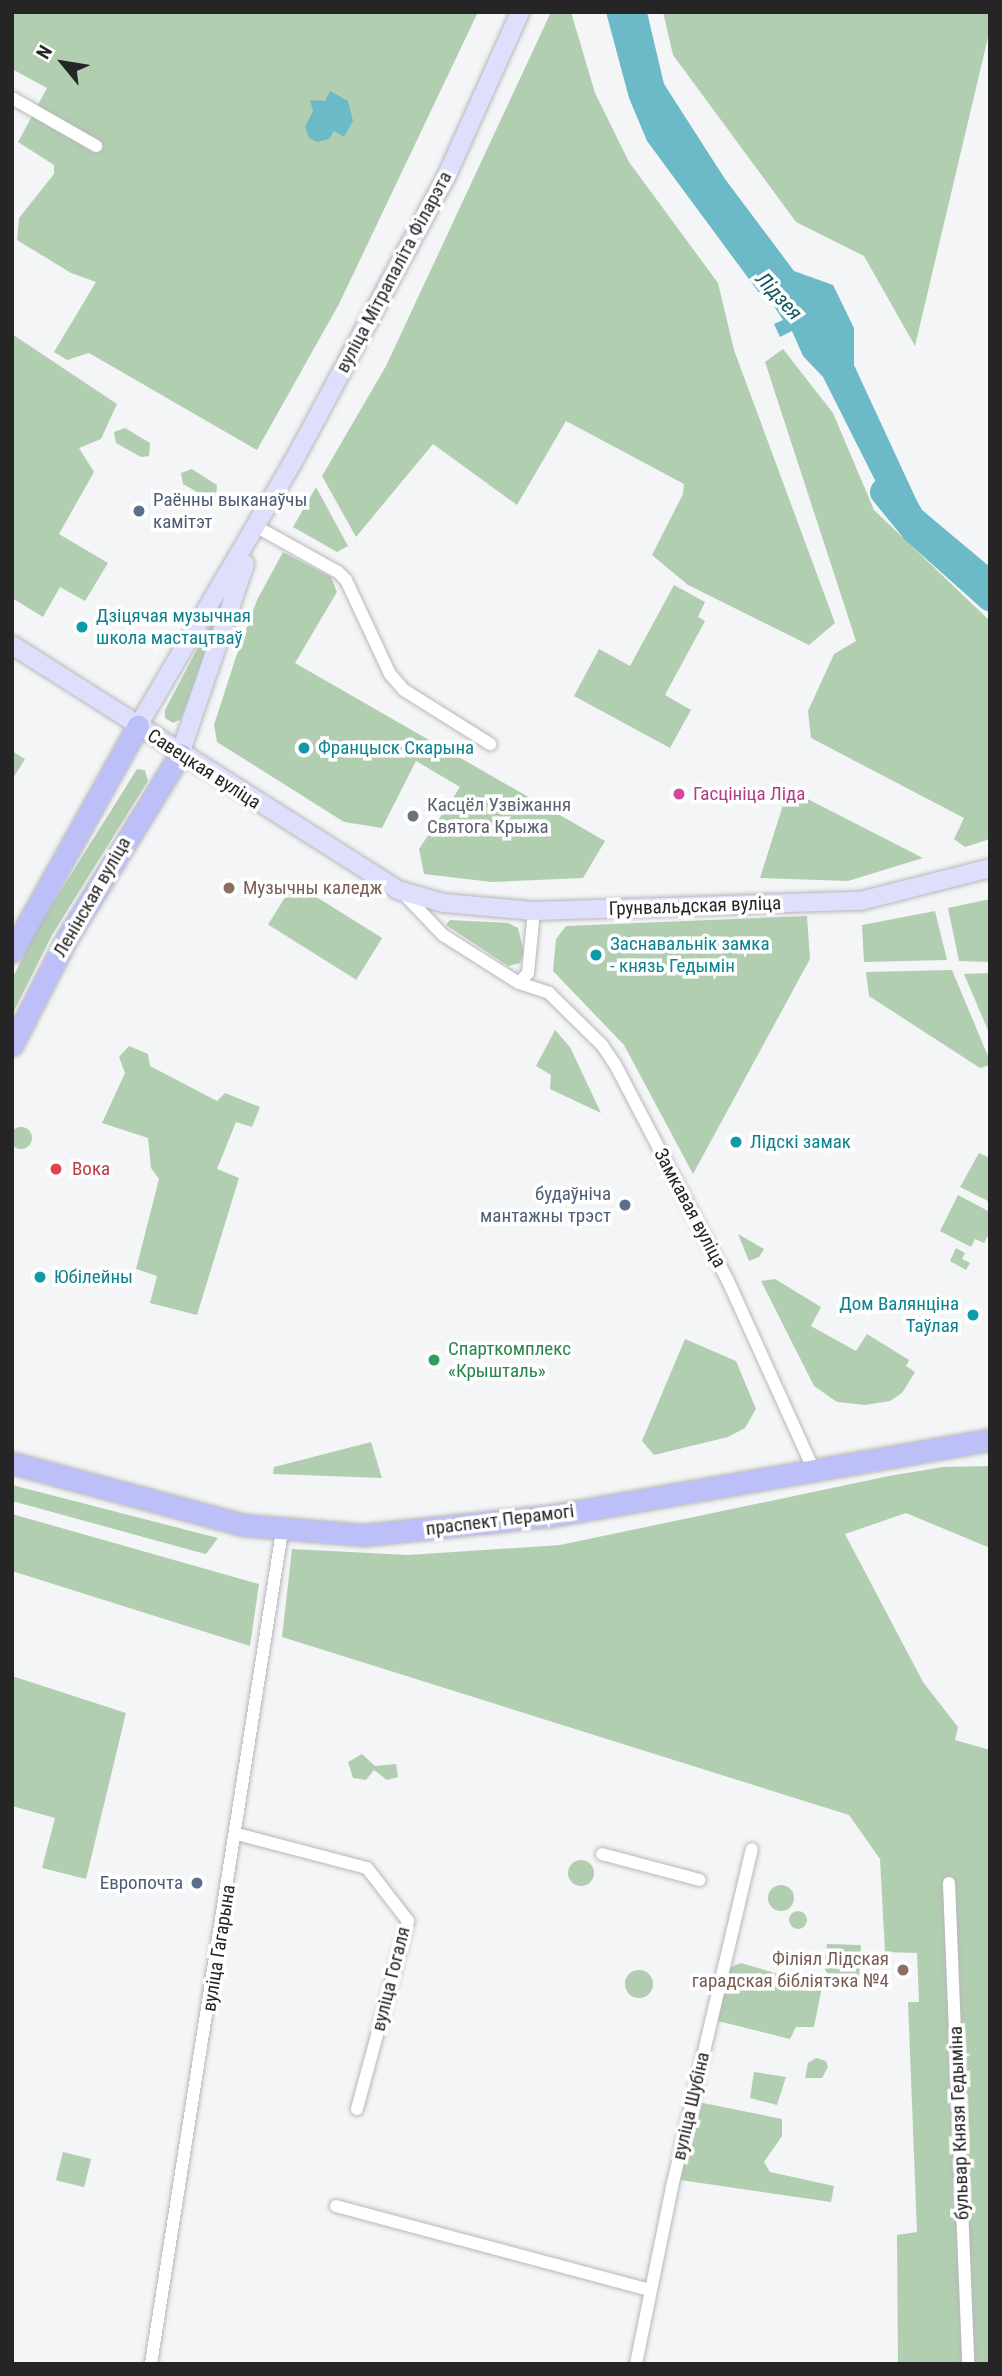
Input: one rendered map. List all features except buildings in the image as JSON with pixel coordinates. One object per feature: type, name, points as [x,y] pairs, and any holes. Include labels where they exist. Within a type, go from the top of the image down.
[{"type":"main road","name":"вуліца Мітрапаліта Філарэта","points":[[138,726],[257,527],[446,177],[520,12]]},
{"type":"main road","name":"вуліца Мітрапаліта Філарэта","points":[[180,754],[257,527]]},
{"type":"main road","name":"Савецкая вуліца","points":[[12,645],[398,890]]},
{"type":"main road","points":[[12,953],[138,726]]},
{"type":"main road","name":"Ленінская вуліца","points":[[12,1045],[67,938],[180,754]]},
{"type":"main road","name":"Грунвальдская вуліца","points":[[398,890],[444,903],[534,911],[860,901],[990,868]]},
{"type":"main road","name":"праспект Перамогі","points":[[12,1464],[152,1503],[282,1531],[364,1535],[550,1516],[990,1440]]},
{"type":"street","points":[[12,98],[96,146]]},
{"type":"street","points":[[257,527],[338,572],[346,580],[390,674],[404,690],[490,744]]},
{"type":"street","name":"Замкавая вуліца","points":[[398,890],[443,935],[519,983],[549,993],[602,1045],[615,1064],[728,1281],[814,1471]]},
{"type":"street","points":[[519,983],[528,973],[534,911]]},
{"type":"street","name":"вуліца Гагарына","points":[[152,2364],[237,1835],[282,1531]]},
{"type":"street","name":"вуліца Гогаля","points":[[237,1835],[367,1868],[408,1921],[357,2109]]},
{"type":"street","name":"вуліца Шубіна","points":[[636,2364],[649,2290],[752,1849]]},
{"type":"street","points":[[601,1854],[700,1880]]},
{"type":"street","name":"бульвар Князя Гедыміна","points":[[949,1883],[968,2364]]},
{"type":"street","points":[[337,2206],[649,2290]]},
{"type":"green space","points":[[12,12],[478,12],[339,304],[257,450],[89,353],[67,360],[54,352],[96,282],[71,273],[17,240],[19,218],[54,174],[54,165],[18,142],[47,88],[12,69]]},
{"type":"green space","points":[[551,12],[571,12],[595,93],[629,162],[718,283],[734,350],[835,623],[809,645],[688,585],[652,555],[683,494],[684,484],[566,421],[517,505],[433,444],[356,537],[322,476],[386,366]]},
{"type":"green space","points":[[663,12],[990,12],[990,29],[915,346],[864,256],[796,222],[673,55]]},
{"type":"green space","points":[[12,334],[117,404],[101,439],[79,448],[94,472],[59,534],[108,563],[85,601],[60,587],[43,617],[12,598]]},
{"type":"green space","points":[[783,349],[833,413],[874,510],[990,621],[990,839],[965,847],[954,839],[964,818],[811,738],[808,711],[834,654],[856,641],[765,362]]},
{"type":"green space","points":[[125,428],[150,443],[149,456],[141,457],[116,443],[114,432]]},
{"type":"green space","points":[[192,469],[217,485],[216,497],[208,498],[183,484],[181,473]]},
{"type":"green space","points":[[316,487],[348,546],[337,552],[293,527]]},
{"type":"green space","points":[[283,552],[331,577],[337,592],[295,663],[605,841],[583,878],[492,882],[424,874],[419,849],[460,787],[416,761],[382,828],[344,822],[217,742],[214,725],[235,660],[257,600]]},
{"type":"green space","points":[[674,585],[705,602],[698,617],[705,621],[665,695],[691,710],[670,748],[574,696],[599,649],[630,666]]},
{"type":"green space","points":[[228,590],[181,719],[173,723],[165,718],[165,710]]},
{"type":"green space","points":[[12,751],[25,759],[12,780]]},
{"type":"green space","points":[[137,769],[145,770],[148,781],[52,935],[12,1015],[12,979],[38,927]]},
{"type":"green space","points":[[788,789],[923,858],[848,881],[760,878]]},
{"type":"green space","points":[[294,883],[382,938],[356,980],[268,925]]},
{"type":"green space","points":[[990,899],[990,962],[959,961],[948,908]]},
{"type":"green space","points":[[935,911],[947,960],[864,962],[862,925]]},
{"type":"green space","points":[[807,916],[810,959],[693,1174],[624,1045],[553,971],[556,939],[566,926]]},
{"type":"green space","points":[[450,920],[508,923],[518,928],[524,952],[520,963],[508,966],[446,925]]},
{"type":"green space","points":[[952,970],[990,1065],[980,1068],[869,996],[866,972]]},
{"type":"green space","points":[[990,973],[990,1035],[964,974]]},
{"type":"green space","points":[[555,1030],[570,1047],[601,1113],[550,1089],[551,1075],[536,1066]]},
{"type":"green space","points":[[129,1046],[148,1054],[150,1066],[217,1101],[225,1093],[260,1107],[252,1127],[236,1122],[217,1169],[239,1178],[197,1315],[150,1303],[157,1276],[136,1269],[159,1179],[151,1168],[148,1138],[102,1123],[125,1073],[119,1057]]},
{"type":"green space","points":[[21,1127],[29,1130],[32,1138],[29,1146],[21,1149],[13,1146],[10,1138],[13,1130]]},
{"type":"green space","points":[[979,1153],[990,1158],[990,1202],[960,1187]]},
{"type":"green space","points":[[958,1195],[990,1212],[990,1232],[984,1243],[975,1239],[971,1247],[940,1231]]},
{"type":"green space","points":[[738,1234],[764,1249],[759,1257],[749,1261]]},
{"type":"green space","points":[[956,1248],[965,1253],[962,1259],[970,1263],[966,1270],[950,1261]]},
{"type":"green space","points":[[775,1279],[821,1307],[811,1326],[856,1351],[867,1334],[909,1360],[906,1366],[915,1372],[902,1393],[890,1401],[865,1405],[837,1402],[814,1386],[761,1281]]},
{"type":"green space","points":[[685,1339],[736,1361],[756,1409],[745,1428],[728,1437],[654,1455],[642,1441]]},
{"type":"green space","points":[[371,1442],[382,1478],[273,1474],[274,1467]]},
{"type":"green space","points":[[990,1466],[990,1548],[906,1513],[845,1534],[923,1682],[958,1727],[955,1740],[990,1750],[990,2364],[898,2364],[897,2235],[917,2232],[908,2002],[919,2002],[917,1953],[885,1952],[880,1859],[849,1815],[282,1637],[292,1549],[408,1555],[560,1545],[889,1476],[943,1467]]},
{"type":"green space","points":[[12,1485],[218,1538],[206,1554],[198,1552],[12,1501]]},
{"type":"green space","points":[[12,1514],[259,1584],[250,1646],[12,1571]]},
{"type":"green space","points":[[12,1676],[126,1713],[86,1879],[42,1868],[55,1818],[12,1806]]},
{"type":"green space","points":[[362,1754],[375,1766],[396,1764],[398,1777],[387,1780],[374,1770],[366,1780],[353,1778],[348,1762]]},
{"type":"green space","points":[[581,1860],[590,1864],[594,1873],[590,1882],[581,1886],[572,1882],[568,1873],[572,1864]]},
{"type":"green space","points":[[781,1885],[790,1889],[794,1898],[790,1907],[781,1911],[772,1907],[768,1898],[772,1889]]},
{"type":"green space","points":[[798,1911],[804,1914],[807,1920],[804,1926],[798,1929],[792,1926],[789,1920],[792,1914]]},
{"type":"green space","points":[[827,1944],[861,1945],[859,1978],[845,1981],[829,1976],[824,1968]]},
{"type":"green space","points":[[741,1963],[822,1987],[814,2027],[796,2027],[790,2039],[718,2021],[729,1968]]},
{"type":"green space","points":[[639,1970],[649,1974],[653,1984],[649,1994],[639,1998],[629,1994],[625,1984],[629,1974]]},
{"type":"green space","points":[[816,2058],[826,2061],[828,2067],[822,2078],[805,2078],[808,2063]]},
{"type":"green space","points":[[754,2072],[786,2077],[777,2105],[750,2098]]},
{"type":"green space","points":[[698,2102],[782,2119],[782,2136],[764,2162],[770,2172],[834,2186],[831,2202],[680,2180]]},
{"type":"green space","points":[[63,2152],[91,2159],[84,2187],[56,2180]]},
{"type":"water","points":[[606,12],[647,12],[664,84],[725,179],[794,271],[833,285],[854,328],[854,365],[916,499],[922,510],[990,567],[990,595],[887,504],[823,377],[803,356],[792,331],[780,337],[774,324],[783,320],[765,292],[760,294],[647,141],[629,98]]},
{"type":"water","points":[[330,91],[348,101],[353,121],[344,137],[334,131],[329,139],[317,142],[309,138],[305,127],[313,111],[310,100],[325,101]]},
{"type":"waterway","name":"Лідзея","points":[[884,492],[915,530],[990,597]]},
{"type":"place","name":"Раённы выканаўчы камітэт","points":[[139,511]]},
{"type":"place","name":"Дзіцячая музычная школа мастацтваў","points":[[82,627]]},
{"type":"place","name":"Францыск Скарына","points":[[304,748]]},
{"type":"place","name":"Гасцініца Ліда","points":[[679,794]]},
{"type":"place","name":"Касцёл Узвіжання Святога Крыжа","points":[[413,816]]},
{"type":"place","name":"Музычны каледж","points":[[229,888]]},
{"type":"place","name":"Заснавальнік замка - князь Гедымін","points":[[596,955]]},
{"type":"place","name":"Лідскі замак","points":[[736,1142]]},
{"type":"place","name":"Вока","points":[[56,1169]]},
{"type":"place","name":"будаўніча мантажны трэст","points":[[625,1205]]},
{"type":"place","name":"Юбілейны","points":[[40,1277]]},
{"type":"place","name":"Дом Валянціна Таўлая","points":[[973,1315]]},
{"type":"place","name":"Спарткомплекс «Крышталь»","points":[[434,1360]]},
{"type":"place","name":"Европочта","points":[[197,1883]]},
{"type":"place","name":"Філіял Лідская гарадская бібліятэка №4","points":[[903,1970]]}]
